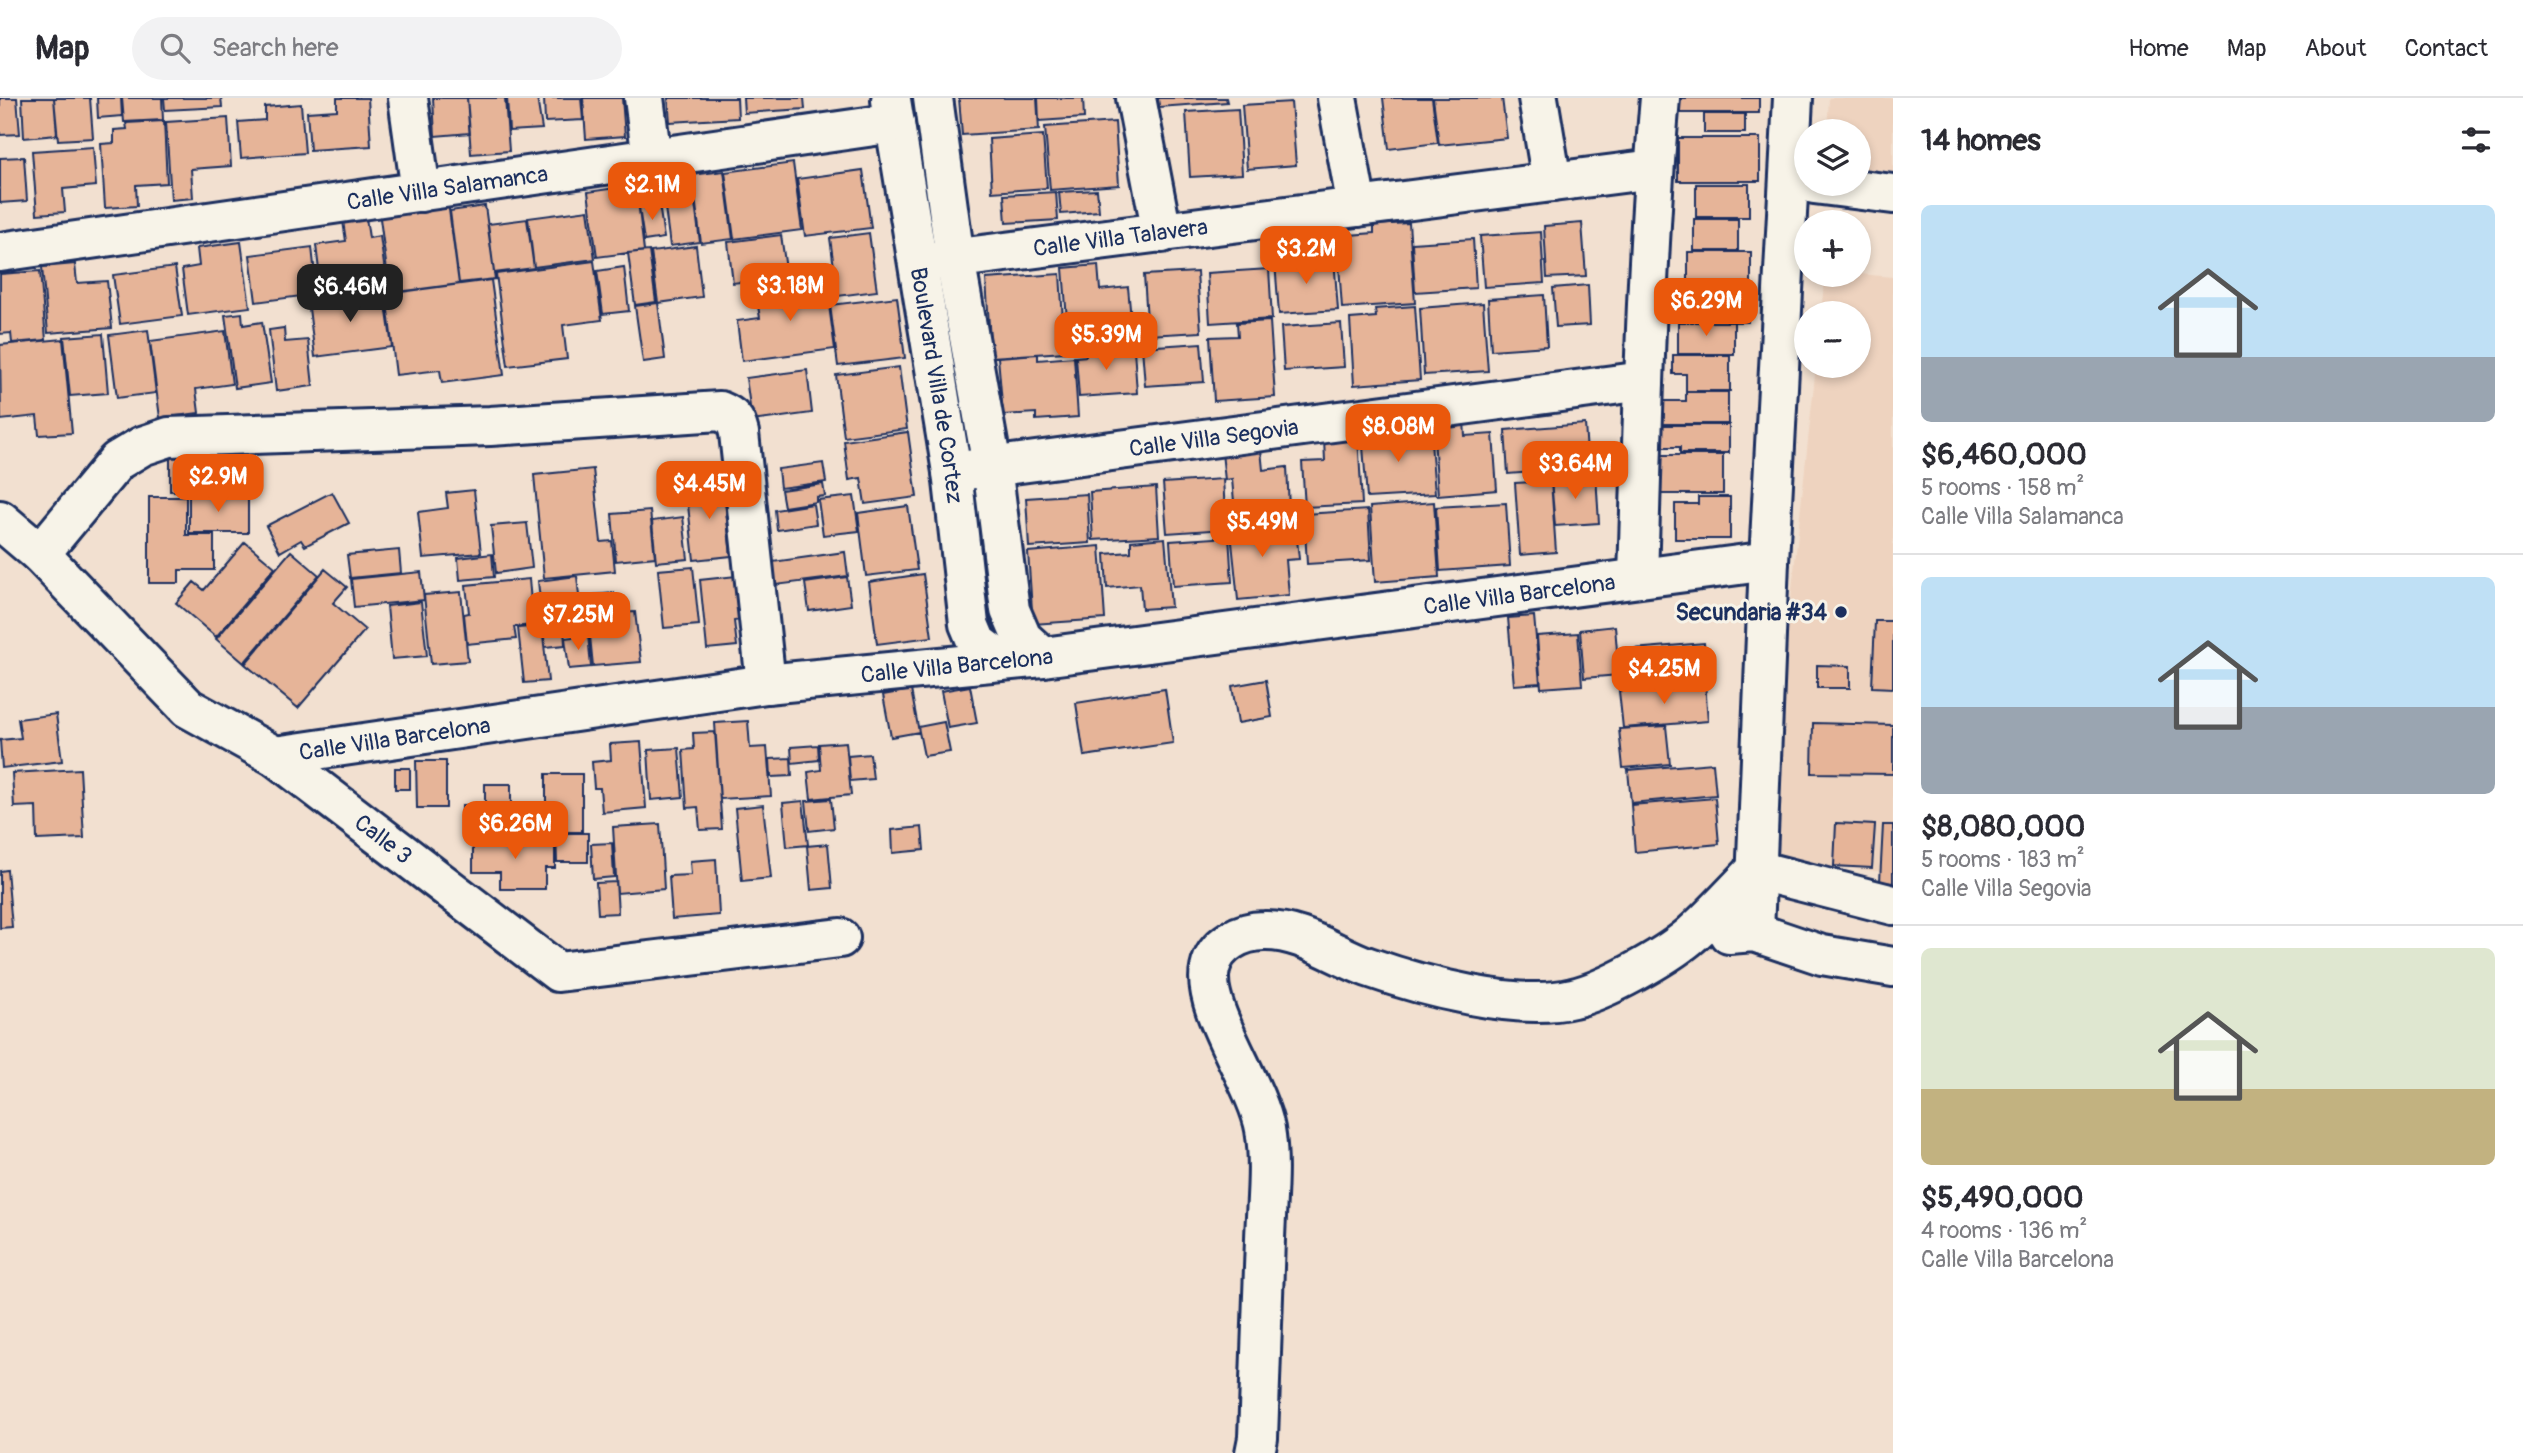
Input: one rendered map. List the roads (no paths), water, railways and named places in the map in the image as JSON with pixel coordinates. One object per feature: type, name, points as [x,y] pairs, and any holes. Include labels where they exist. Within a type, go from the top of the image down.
[{"type":"street","points":[[408,98],[421,192]]},
{"type":"street","points":[[643,98],[652,159]]},
{"type":"street","name":"Boulevard Villa de Cortez","points":[[933,98],[937,261],[952,472],[969,624],[977,643],[1001,661]]},
{"type":"street","points":[[1136,98],[1162,233]]},
{"type":"street","points":[[1337,98],[1357,207]]},
{"type":"street","points":[[1538,98],[1552,182]]},
{"type":"street","name":"Calle Villa Barcelona","points":[[1639,578],[1644,381],[1660,98]]},
{"type":"street","points":[[1793,98],[1795,119]]},
{"type":"street","name":"Calle Villa Salamanca","points":[[0,252],[652,159],[893,111]]},
{"type":"street","name":"Boulevard Villa de Cortez","points":[[893,111],[992,466],[1010,610],[1022,638],[1043,657]]},
{"type":"street","name":"Calle Villa Talavera","points":[[937,261],[1654,169]]},
{"type":"street","points":[[1871,191],[1893,194]]},
{"type":"street","points":[[1754,932],[1769,561],[1801,196]]},
{"type":"street","name":"Calle Villa Segovia","points":[[952,472],[1644,381]]},
{"type":"street","points":[[40,554],[117,461],[142,446],[169,437],[490,426],[720,411],[737,422],[739,433],[766,684]]},
{"type":"street","name":"Calle 3","points":[[0,520],[40,554],[188,708],[275,756],[558,971],[840,938]]},
{"type":"street","name":"Calle Villa Barcelona","points":[[275,756],[766,684],[1043,657],[1769,561]]},
{"type":"street","points":[[1756,870],[1893,905]]},
{"type":"street","points":[[1255,1453],[1258,1438],[1267,1174],[1265,1129],[1255,1096],[1219,1020],[1209,989],[1210,968],[1216,953],[1230,940],[1244,934],[1264,931],[1289,934],[1367,967],[1432,985],[1492,998],[1541,1003],[1573,998],[1606,987],[1688,937],[1756,870]]},
{"type":"street","points":[[1688,937],[1754,932],[1822,955],[1893,967]]},
{"type":"place","name":"Secundaria #34","points":[[1841,612]]}]
